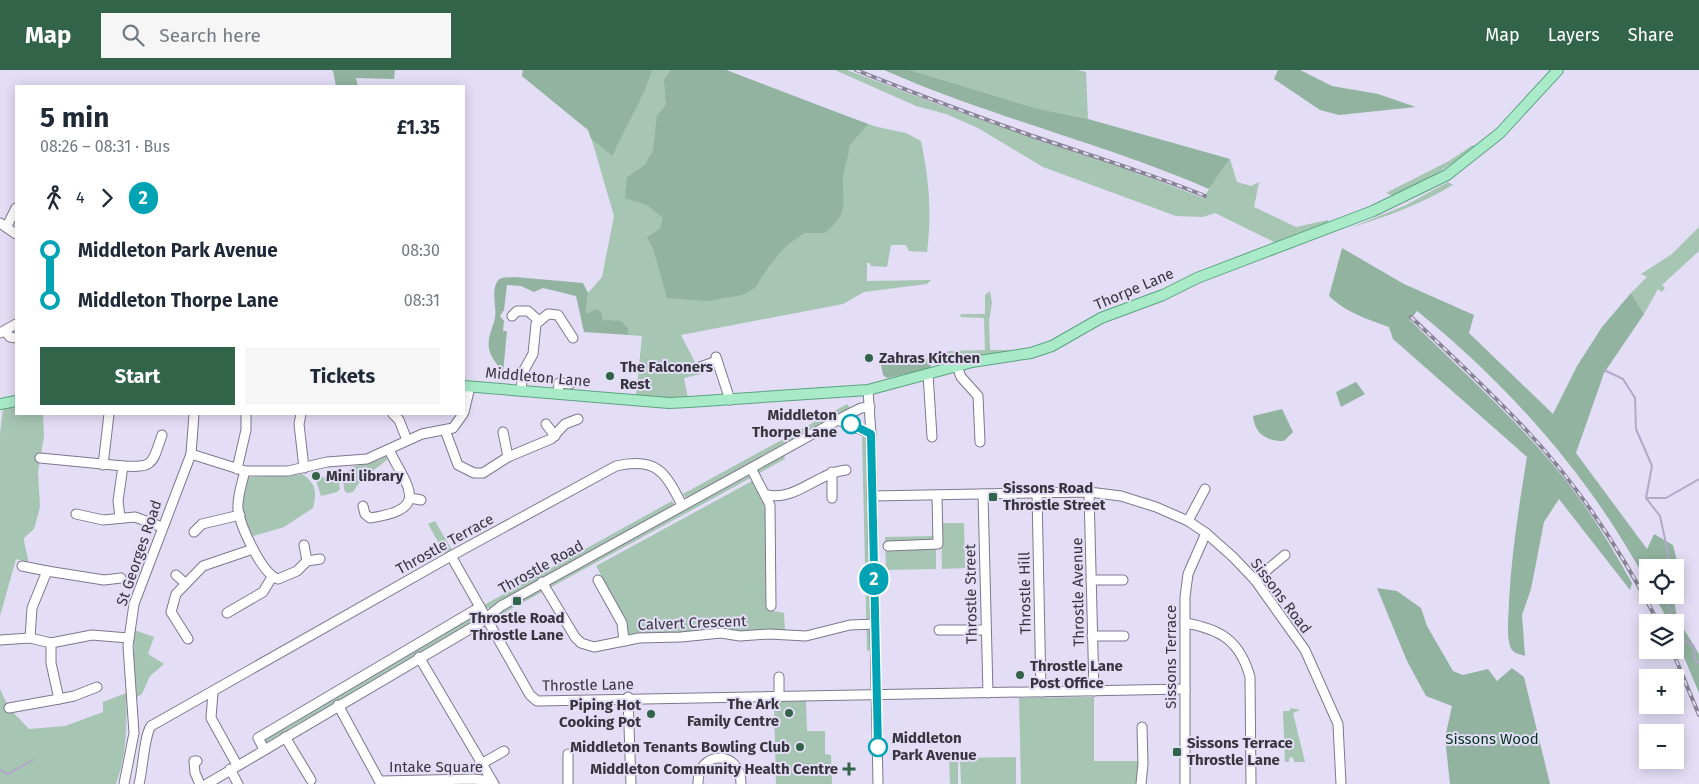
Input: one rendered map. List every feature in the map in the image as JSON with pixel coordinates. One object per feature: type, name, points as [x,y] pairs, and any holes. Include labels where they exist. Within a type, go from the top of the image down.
[{"type":"main road","name":"Thorpe Lane","points":[[668,404],[868,390],[986,359],[1031,353],[1052,346],[1102,318],[1163,295],[1197,278],[1385,206],[1447,175],[1500,133],[1558,70]]},
{"type":"main road","name":"Middleton Lane","points":[[467,386],[521,390],[556,386],[668,404]]},
{"type":"main road","points":[[0,404],[15,402]]},
{"type":"street","points":[[15,209],[3,224],[15,233]]},
{"type":"street","points":[[512,316],[516,312],[528,311],[538,320]]},
{"type":"street","points":[[521,390],[523,372],[533,354],[535,328],[538,320],[548,314],[558,315],[573,338]]},
{"type":"street","points":[[15,325],[2,332],[15,338]]},
{"type":"street","points":[[700,367],[716,359],[730,400]]},
{"type":"street","points":[[957,366],[961,377],[978,396],[984,427],[980,442]]},
{"type":"street","points":[[928,374],[932,437]]},
{"type":"street","points":[[556,386],[570,384]]},
{"type":"street","points":[[465,400],[467,386]]},
{"type":"street","points":[[868,390],[871,434],[878,784]]},
{"type":"street","name":"Throstle Road","points":[[207,784],[487,618],[500,606],[542,582],[838,420],[861,408],[870,407]]},
{"type":"street","points":[[104,465],[108,415]]},
{"type":"street","name":"St Georges Road","points":[[124,784],[133,748],[134,729],[128,638],[134,604],[191,454],[194,415]]},
{"type":"street","points":[[246,415],[250,430],[241,470],[240,515],[261,565],[272,577],[278,579],[292,575],[307,561],[320,559]]},
{"type":"street","points":[[301,415],[299,424],[304,468]]},
{"type":"street","points":[[394,415],[401,424],[407,440]]},
{"type":"street","points":[[191,454],[241,470],[275,472],[304,468],[337,460],[367,459],[422,434],[453,428],[462,415]]},
{"type":"street","points":[[445,430],[453,456],[458,465],[465,471],[483,473],[508,457],[521,453],[555,436],[565,424],[578,419]]},
{"type":"street","points":[[838,420],[871,434]]},
{"type":"street","points":[[546,424],[555,436]]},
{"type":"street","points":[[503,432],[508,457]]},
{"type":"street","points":[[40,458],[104,465],[145,467],[156,458],[162,435]]},
{"type":"street","points":[[363,506],[367,518],[374,518],[404,509],[410,498],[408,484],[389,450]]},
{"type":"street","name":"Throstle Terrace","points":[[138,784],[145,757],[146,737],[151,726],[451,556],[616,466],[634,462],[650,465],[668,477],[682,505]]},
{"type":"street","points":[[120,517],[118,501],[123,466]]},
{"type":"street","points":[[751,468],[770,505],[772,606]]},
{"type":"street","points":[[766,496],[788,495],[832,472],[846,470]]},
{"type":"street","points":[[832,472],[832,498]]},
{"type":"street","points":[[1188,521],[1205,489]]},
{"type":"street","name":"Sissons Road","points":[[872,496],[1089,492],[1121,496],[1156,507],[1188,521],[1206,533],[1255,580],[1305,650],[1338,724],[1341,784]]},
{"type":"street","name":"Throstle Avenue","points":[[1089,492],[1094,691]]},
{"type":"street","name":"Throstle Hill","points":[[1037,493],[1041,692]]},
{"type":"street","name":"Throstle Street","points":[[983,494],[988,693]]},
{"type":"street","points":[[888,546],[938,544],[937,495]]},
{"type":"street","points":[[410,498],[421,500]]},
{"type":"street","points":[[76,514],[103,520],[135,517],[162,527]]},
{"type":"street","points":[[194,532],[201,520],[240,515]]},
{"type":"street","name":"Sissons Terrace","points":[[1185,784],[1185,597],[1188,574],[1206,533]]},
{"type":"street","points":[[304,545],[307,561]]},
{"type":"street","points":[[188,639],[171,612],[173,600],[185,583],[203,566],[211,562],[231,558],[253,549]]},
{"type":"street","points":[[1255,580],[1285,555]]},
{"type":"street","name":"Throstle Lane","points":[[451,556],[530,695],[537,701],[1185,689]]},
{"type":"street","points":[[22,566],[47,572],[104,580],[122,578]]},
{"type":"street","points":[[30,638],[32,608],[47,572]]},
{"type":"street","points":[[176,575],[185,583]]},
{"type":"street","points":[[227,613],[264,592],[272,577]]},
{"type":"street","points":[[598,580],[622,623],[624,641]]},
{"type":"street","points":[[1091,580],[1123,580]]},
{"type":"street","name":"Calvert Crescent","points":[[542,582],[566,625],[581,643],[594,646],[639,638],[721,634],[740,636],[770,634],[806,636],[850,625],[875,624]]},
{"type":"street","points":[[264,749],[258,738],[480,607]]},
{"type":"street","points":[[1185,622],[1204,626],[1221,633],[1235,645],[1246,660],[1250,677],[1251,784]]},
{"type":"street","points":[[939,630],[986,630]]},
{"type":"street","points":[[0,640],[30,638],[51,643],[92,635],[128,638]]},
{"type":"street","points":[[1092,636],[1124,636]]},
{"type":"street","points":[[51,643],[51,663],[59,699]]},
{"type":"street","points":[[419,657],[483,763],[492,782]]},
{"type":"street","points":[[778,696],[779,677]]},
{"type":"street","points":[[9,708],[74,696],[97,687]]},
{"type":"street","points":[[213,692],[211,718],[233,767],[238,784]]},
{"type":"street","points":[[628,698],[631,784]]},
{"type":"street","points":[[338,705],[381,783]]},
{"type":"street","points":[[1141,784],[1143,764],[1142,727]]},
{"type":"street","points":[[286,737],[311,780]]},
{"type":"street","points":[[483,763],[504,750]]},
{"type":"street","points":[[568,754],[568,784]]},
{"type":"street","points":[[698,784],[699,771],[703,765],[715,758],[722,758],[735,764],[739,770],[741,784]]},
{"type":"street","points":[[196,761],[194,761],[195,773],[200,784]]},
{"type":"street","name":"Intake Square","points":[[381,783],[474,779],[492,782]]},
{"type":"green space","points":[[331,70],[395,70],[394,79],[356,78],[358,85],[336,85],[333,71]]},
{"type":"green space","points":[[523,70],[726,70],[877,127],[906,133],[921,141],[924,155],[929,210],[927,252],[909,251],[906,245],[891,245],[887,267],[871,266],[870,263],[867,263],[867,281],[931,280],[927,284],[864,292],[843,304],[681,335],[701,374],[684,378],[688,398],[636,396],[642,336],[629,335],[628,328],[623,325],[586,315],[588,293],[602,277],[614,216],[589,130],[522,76]]},
{"type":"green space","points":[[523,70],[652,70],[644,92],[613,156],[591,139],[588,130],[522,76]]},
{"type":"green space","points":[[671,70],[726,70],[868,124],[849,146],[843,177],[843,208],[838,219],[825,233],[804,233],[786,246],[769,266],[755,288],[742,295],[707,301],[667,298],[654,251],[647,237],[660,229],[663,218],[647,205],[625,198],[627,177],[645,165],[653,150],[657,116],[666,105],[664,80]]},
{"type":"green space","points":[[835,70],[847,70],[948,108],[1117,165],[1203,198],[1230,159],[1237,182],[1251,186],[1259,182],[1254,207],[1296,227],[1328,220],[1329,223],[1276,243],[1215,213],[1203,217],[1176,216],[1043,167],[978,128],[946,114],[916,106]]},
{"type":"green space","points":[[884,70],[910,70],[1035,108],[1088,119],[1230,159],[1209,189],[1128,158],[924,87]]},
{"type":"green space","points":[[910,70],[1078,70],[1086,72],[1088,119],[1035,108]]},
{"type":"green space","points":[[1278,70],[1300,70],[1332,86],[1378,94],[1416,107],[1339,115],[1320,110],[1274,79]]},
{"type":"green space","points":[[1473,145],[1475,147],[1446,168],[1425,180],[1393,196],[1386,193],[1449,161]]},
{"type":"green space","points":[[1448,182],[1453,185],[1428,198],[1350,228],[1406,205]]},
{"type":"green space","points":[[1699,227],[1699,251],[1662,285],[1665,288],[1662,292],[1658,289],[1644,314],[1631,293],[1647,277],[1641,274],[1672,254]]},
{"type":"green space","points":[[1342,248],[1404,284],[1474,315],[1469,333],[1553,414],[1577,366],[1602,327],[1631,293],[1644,314],[1604,373],[1576,453],[1647,549],[1654,534],[1673,545],[1676,559],[1639,559],[1639,569],[1601,507],[1546,436],[1484,370],[1417,311],[1410,320],[1499,406],[1573,489],[1614,551],[1632,583],[1630,590],[1559,499],[1544,522],[1531,589],[1522,615],[1525,656],[1512,650],[1508,629],[1510,582],[1527,457],[1393,339],[1389,327],[1349,311],[1329,296]]},
{"type":"green space","points":[[515,277],[583,283],[588,293],[586,314],[596,309],[601,312],[603,320],[621,321],[628,328],[629,335],[584,332],[576,296],[543,288],[534,292],[521,286],[507,285],[504,310],[500,316],[504,321],[503,331],[507,331],[503,373],[489,349],[489,337],[495,314],[494,290],[498,280]]},
{"type":"green space","points":[[990,291],[992,303],[989,321],[990,350],[1013,350],[942,365],[942,357],[948,351],[985,350],[984,318],[960,317],[961,314],[985,314],[985,295]]},
{"type":"green space","points":[[925,358],[933,362],[929,369],[887,378],[883,375],[881,365]]},
{"type":"green space","points":[[1356,382],[1365,394],[1341,407],[1336,392]]},
{"type":"green space","points":[[847,404],[851,409],[687,499],[683,494]]},
{"type":"green space","points":[[15,407],[15,415],[43,415],[44,436],[38,472],[40,507],[34,529],[24,538],[28,562],[16,559],[0,616],[0,434],[3,408]]},
{"type":"green space","points":[[1282,409],[1293,432],[1284,441],[1272,440],[1263,436],[1256,428],[1253,416]]},
{"type":"green space","points":[[864,435],[867,440],[872,649],[867,651],[862,438]]},
{"type":"green space","points":[[784,455],[785,459],[495,618],[494,616],[510,603],[777,456]]},
{"type":"green space","points":[[385,457],[388,459],[361,480],[353,492],[347,493],[344,490],[343,478],[351,467],[374,462]]},
{"type":"green space","points":[[302,474],[313,484],[315,497],[313,508],[284,527],[253,536],[243,508],[247,478]]},
{"type":"green space","points":[[322,477],[339,481],[340,489],[337,492],[321,496],[316,481]]},
{"type":"green space","points":[[754,480],[765,509],[767,526],[769,560],[768,610],[784,613],[785,632],[631,636],[627,632],[626,620],[596,566]]},
{"type":"green space","points":[[672,501],[675,506],[490,608],[486,608],[484,605]]},
{"type":"green space","points":[[435,521],[452,550],[445,554],[428,524]]},
{"type":"green space","points":[[941,523],[964,523],[965,568],[942,569]]},
{"type":"green space","points":[[936,536],[936,569],[886,570],[885,537]]},
{"type":"green space","name":"Sissons Wood","points":[[1377,588],[1397,591],[1421,608],[1427,626],[1453,671],[1463,675],[1488,669],[1497,681],[1512,668],[1524,677],[1550,784],[1450,784],[1445,738],[1452,706],[1426,696],[1407,661]]},
{"type":"green space","points":[[1659,604],[1675,604],[1676,614],[1665,614]]},
{"type":"green space","points":[[478,612],[479,617],[468,626],[264,744],[262,741],[264,736]]},
{"type":"green space","points":[[1684,629],[1699,654],[1699,693],[1684,657]]},
{"type":"green space","points":[[134,630],[154,637],[148,654],[164,664],[150,676],[142,694],[137,697],[134,665]]},
{"type":"green space","points":[[0,689],[9,708],[29,729],[65,726],[103,712],[103,702],[126,693],[125,739],[120,773],[116,784],[0,784]]},
{"type":"green space","points":[[1094,697],[1094,761],[1139,761],[1136,784],[1021,784],[1019,698]]},
{"type":"green space","name":"Middleton Tenants Bowling Club","points":[[806,701],[807,731],[825,731],[825,754],[831,755],[832,784],[776,784],[774,702]]},
{"type":"green space","points":[[1291,708],[1300,710],[1293,713],[1305,762],[1294,762],[1293,757],[1289,758],[1289,762],[1285,762],[1283,711],[1289,711]]},
{"type":"green space","points":[[958,752],[958,784],[950,784],[949,753]]},
{"type":"green space","points":[[1016,757],[1016,784],[961,784],[960,758]]},
{"type":"waterway","points":[[1606,371],[1623,379],[1635,398],[1636,429],[1652,466],[1646,498],[1660,516],[1669,557],[1668,559]]},
{"type":"waterway","points":[[1646,498],[1666,498],[1699,479]]},
{"type":"waterway","points":[[1668,604],[1683,640],[1694,646],[1695,660],[1699,663]]},
{"type":"waterway","points":[[0,770],[8,774],[33,760]]},
{"type":"railway","points":[[856,70],[979,117],[1136,170],[1205,196]]},
{"type":"railway","points":[[1411,317],[1514,417],[1566,476],[1600,523],[1654,614]]},
{"type":"railway","points":[[1676,659],[1699,715]]},
{"type":"bus line","name":"2","points":[[851,424],[871,434],[878,747]]},
{"type":"place","name":"Zahras Kitchen","points":[[869,358]]},
{"type":"place","name":"The Falconers Rest","points":[[610,376]]},
{"type":"place","name":"Middleton Thorpe Lane","points":[[851,424]]},
{"type":"place","name":"Mini library","points":[[316,476]]},
{"type":"place","name":"Sissons Road Throstle Street","points":[[993,497]]},
{"type":"place","name":"Throstle Road Throstle Lane","points":[[517,601]]},
{"type":"place","name":"Throstle Lane Post Office","points":[[1020,675]]},
{"type":"place","name":"The Ark Family Centre","points":[[789,713]]},
{"type":"place","name":"Piping Hot Cooking Pot","points":[[651,714]]},
{"type":"place","name":"Middleton Tenants Bowling Club","points":[[800,747]]},
{"type":"place","name":"Middleton Park Avenue","points":[[878,747]]},
{"type":"place","name":"Sissons Terrace Throstle Lane","points":[[1177,752]]},
{"type":"place","name":"Middleton Community Health Centre","points":[[849,769]]}]
